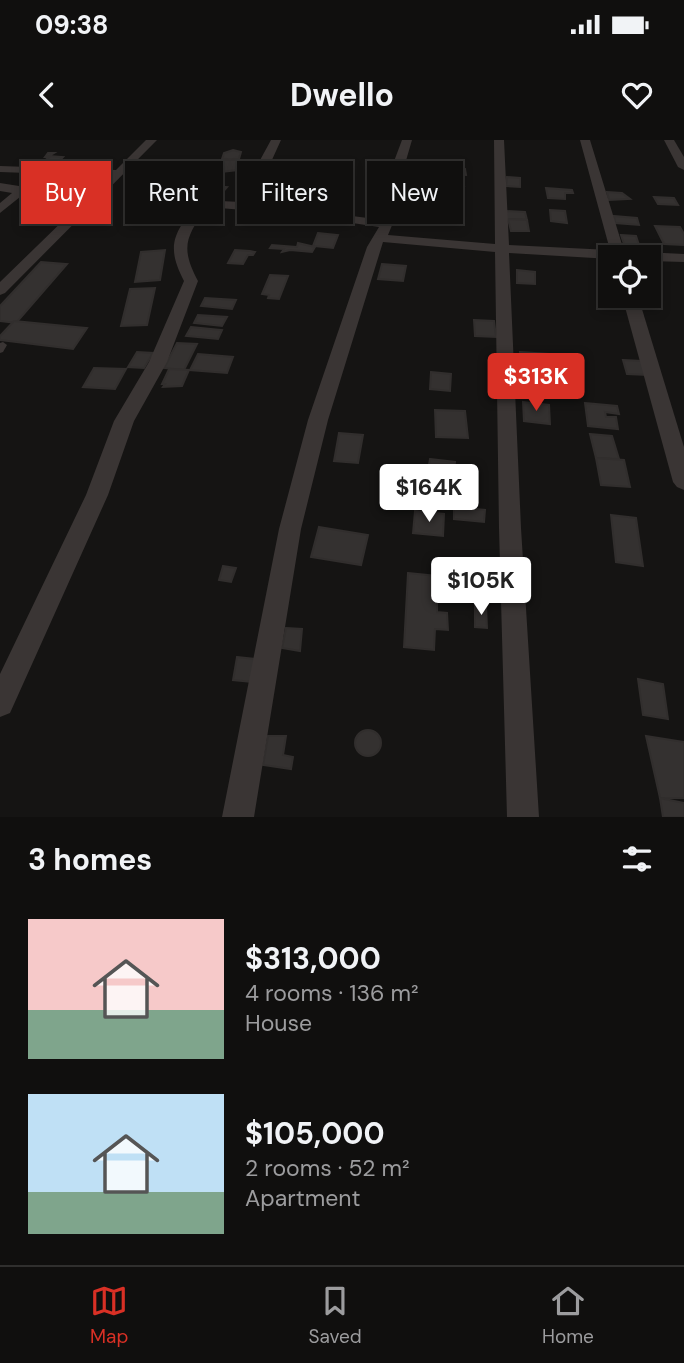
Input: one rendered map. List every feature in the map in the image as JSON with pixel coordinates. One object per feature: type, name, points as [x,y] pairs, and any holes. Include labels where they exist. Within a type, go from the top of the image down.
[{"type":"street","points":[[0,290],[152,140]]},
{"type":"street","points":[[266,161],[276,140]]},
{"type":"street","points":[[238,817],[290,529],[318,420],[383,231],[401,190],[399,164],[407,140]]},
{"type":"street","points":[[499,140],[510,528],[523,817]]},
{"type":"street","points":[[585,140],[616,245]]},
{"type":"street","points":[[669,140],[684,167]]},
{"type":"street","points":[[0,169],[116,173]]},
{"type":"street","points":[[0,187],[15,188],[19,193],[0,209]]},
{"type":"street","points":[[0,704],[97,495],[124,421],[158,362],[191,281],[179,261],[178,242],[204,203],[237,205]]},
{"type":"street","points":[[344,224],[503,249],[598,255]]},
{"type":"street","points":[[661,257],[684,258]]},
{"type":"street","points":[[633,308],[684,482]]},
{"type":"building","points":[[233,150],[241,152],[239,159],[222,159],[224,153]]},
{"type":"building","points":[[48,153],[54,153],[49,156],[63,157],[59,161],[44,161],[50,157],[45,157]]},
{"type":"building","points":[[224,160],[242,160],[237,161],[237,170],[223,172]]},
{"type":"building","points":[[507,177],[520,178],[520,187],[506,186]]},
{"type":"building","points":[[546,188],[572,190],[573,193],[565,193],[565,199],[548,198]]},
{"type":"building","points":[[607,192],[622,193],[630,199],[609,200]]},
{"type":"building","points":[[654,197],[674,198],[678,205],[658,204]]},
{"type":"building","points":[[550,210],[565,211],[567,223],[551,221]]},
{"type":"building","points":[[506,211],[525,212],[527,220],[506,219]]},
{"type":"building","points":[[614,216],[637,218],[639,225],[615,223]]},
{"type":"building","points":[[508,219],[527,220],[529,231],[511,231]]},
{"type":"building","points":[[655,226],[680,227],[684,234],[684,245],[664,244]]},
{"type":"building","points":[[318,233],[338,235],[333,248],[313,246]]},
{"type":"building","points":[[621,235],[636,236],[639,245],[624,245]]},
{"type":"building","points":[[298,243],[315,247],[312,252],[282,252],[284,249],[270,248],[272,245],[297,247]]},
{"type":"building","points":[[165,250],[160,280],[135,282],[141,252]]},
{"type":"building","points":[[235,250],[255,252],[248,255],[243,264],[228,263]]},
{"type":"building","points":[[41,262],[67,264],[16,323],[0,321],[0,306]]},
{"type":"building","points":[[382,264],[406,266],[403,281],[378,279]]},
{"type":"building","points":[[517,270],[535,272],[535,284],[517,283]]},
{"type":"building","points":[[270,275],[288,276],[279,299],[268,298],[269,295],[262,294]]},
{"type":"building","points":[[155,288],[147,325],[121,326],[130,289]]},
{"type":"building","points":[[205,298],[236,300],[232,309],[201,306]]},
{"type":"building","points":[[198,315],[227,317],[222,326],[194,323]]},
{"type":"building","points":[[474,320],[494,321],[496,337],[475,336]]},
{"type":"building","points":[[14,321],[87,328],[73,349],[0,340],[0,336]]},
{"type":"building","points":[[191,327],[222,330],[218,339],[186,336]]},
{"type":"building","points":[[177,343],[197,344],[184,370],[164,368]]},
{"type":"building","points":[[137,352],[153,353],[144,368],[128,367]]},
{"type":"building","points":[[520,352],[549,354],[552,376],[521,373]]},
{"type":"building","points":[[198,354],[233,357],[227,373],[190,370]]},
{"type":"building","points":[[623,360],[642,361],[647,375],[627,374]]},
{"type":"building","points":[[94,368],[126,369],[115,389],[83,387]]},
{"type":"building","points":[[169,369],[189,370],[182,386],[163,387]]},
{"type":"building","points":[[431,372],[451,374],[450,391],[430,389]]},
{"type":"building","points":[[523,402],[549,405],[550,424],[524,421]]},
{"type":"building","points":[[585,403],[617,406],[619,414],[605,412],[606,417],[616,417],[618,429],[588,426]]},
{"type":"building","points":[[435,410],[465,411],[468,438],[436,437]]},
{"type":"building","points":[[339,433],[363,435],[358,463],[334,461]]},
{"type":"building","points":[[590,434],[612,436],[619,459],[596,458]]},
{"type":"building","points":[[596,458],[624,460],[630,487],[601,485]]},
{"type":"building","points":[[430,459],[455,462],[453,485],[426,481]]},
{"type":"building","points":[[454,507],[485,510],[484,522],[454,519]]},
{"type":"building","points":[[415,511],[444,514],[443,536],[413,533]]},
{"type":"building","points":[[611,515],[636,518],[643,566],[616,562]]},
{"type":"building","points":[[319,527],[368,535],[361,565],[311,557]]},
{"type":"building","points":[[223,566],[236,568],[231,582],[219,580]]},
{"type":"building","points":[[408,573],[437,576],[437,612],[447,613],[448,630],[435,629],[434,650],[404,647]]},
{"type":"building","points":[[475,605],[486,606],[487,628],[475,627]]},
{"type":"building","points":[[286,628],[302,629],[300,651],[282,648]]},
{"type":"building","points":[[237,657],[257,659],[252,682],[233,680]]},
{"type":"building","points":[[638,679],[663,684],[668,719],[643,715]]},
{"type":"building","points":[[368,730],[378,733],[381,743],[378,753],[368,756],[358,753],[355,743],[358,733]]},
{"type":"building","points":[[268,736],[286,736],[283,755],[293,757],[291,769],[263,765]]},
{"type":"building","points":[[646,736],[684,742],[684,798],[660,798]]},
{"type":"building","points":[[660,798],[684,803],[684,817],[663,817]]}]
